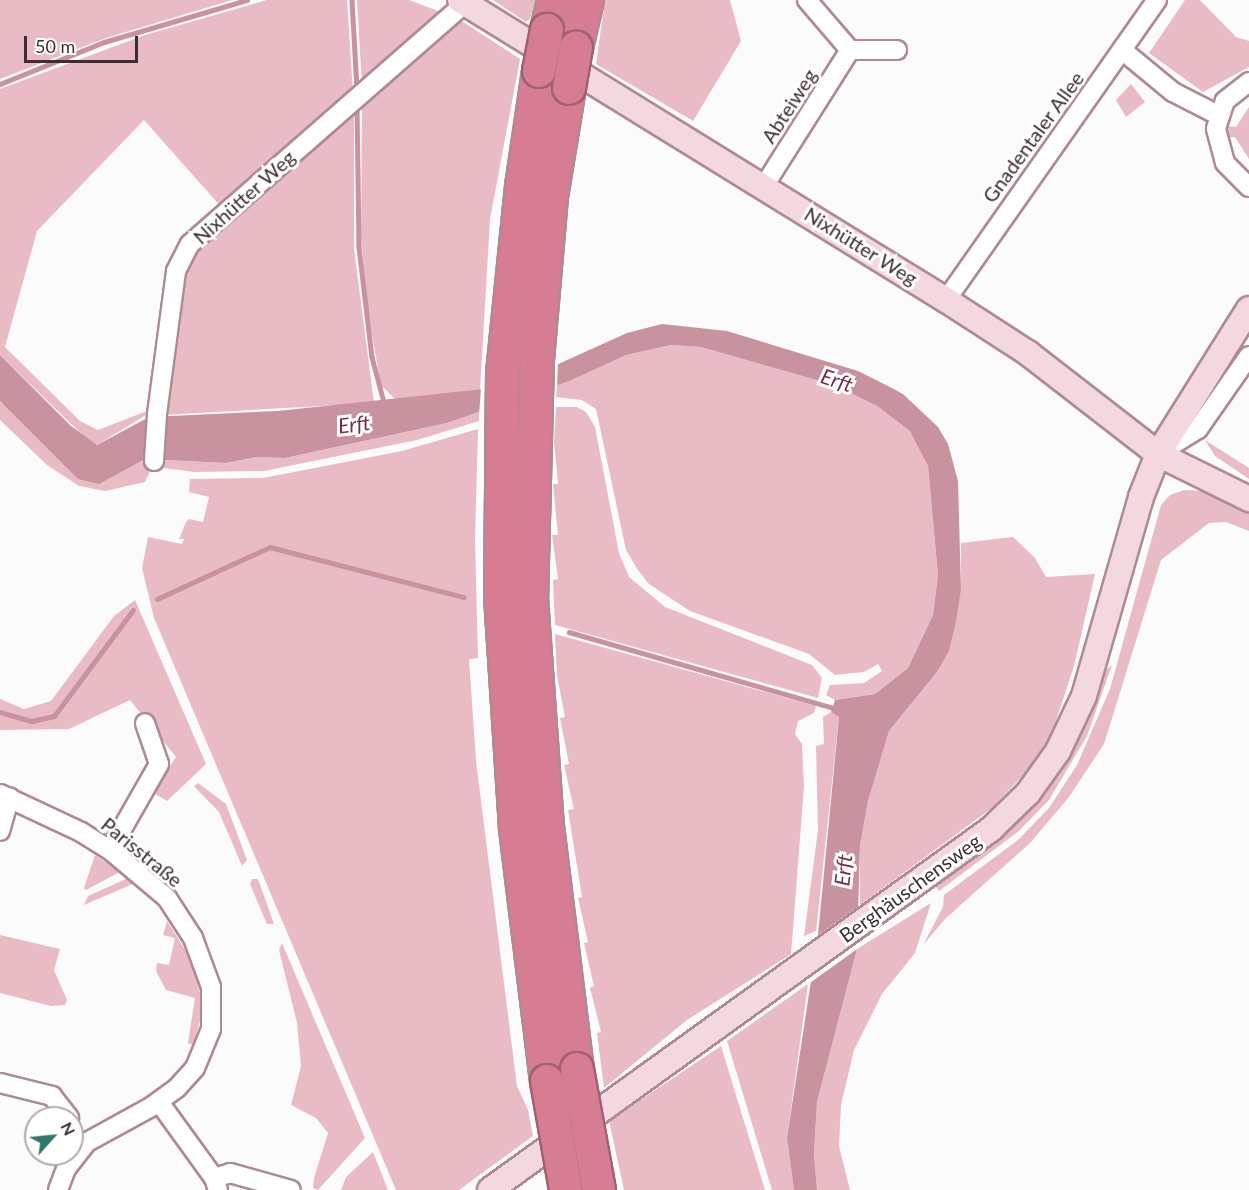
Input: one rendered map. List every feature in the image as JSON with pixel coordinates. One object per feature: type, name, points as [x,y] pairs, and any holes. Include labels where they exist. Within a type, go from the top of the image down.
[{"type":"highway","points":[[554,0],[539,70],[519,208],[503,372],[501,430],[505,708],[516,830],[547,1081],[567,1190]]},
{"type":"highway","points":[[587,0],[576,48],[552,196],[532,420],[531,598],[536,702],[577,1069],[599,1190]]},
{"type":"main road","name":"Nixhütter Weg","points":[[463,2],[764,186],[1028,353],[1158,454],[1249,499]]},
{"type":"main road","name":"Berghäuschensweg","points":[[490,1190],[871,917],[1011,812],[1058,751],[1084,696],[1141,497],[1158,454],[1249,309]]},
{"type":"street","points":[[807,0],[850,51],[897,50]]},
{"type":"street","name":"Gnadentaler Allee","points":[[946,300],[1157,0]]},
{"type":"street","name":"Nixhütter Weg","points":[[154,461],[157,414],[176,272],[190,244],[369,88],[463,2]]},
{"type":"street","points":[[1122,50],[1173,92],[1218,115]]},
{"type":"street","name":"Abteiweg","points":[[764,186],[850,51]]},
{"type":"street","points":[[1249,82],[1235,90],[1218,115],[1218,148],[1236,178],[1249,187]]},
{"type":"street","points":[[1158,454],[1198,429],[1249,356]]},
{"type":"street","points":[[110,850],[159,764],[145,723]]},
{"type":"street","points":[[0,831],[5,795]]},
{"type":"street","name":"Parisstraße","points":[[5,795],[57,818],[110,850],[166,898],[194,938],[211,987],[211,1029],[205,1050],[188,1078],[159,1102],[87,1142],[66,1169],[58,1190]]},
{"type":"street","points":[[0,1083],[52,1096],[60,1106]]},
{"type":"street","points":[[159,1102],[216,1184],[230,1173],[291,1190]]},
{"type":"street","points":[[84,1138],[87,1142]]},
{"type":"shaded area","points":[[0,0],[232,0],[106,38],[0,79]]},
{"type":"shaded area","points":[[267,0],[347,0],[353,93],[223,209],[144,120],[37,231],[5,347],[80,421],[98,430],[147,411],[149,413],[97,445],[92,444],[0,355],[0,89],[145,35]]},
{"type":"shaded area","points":[[357,0],[409,0],[446,14],[362,86]]},
{"type":"shaded area","points":[[493,0],[535,0],[530,19],[526,22]]},
{"type":"shaded area","points":[[605,0],[730,0],[741,41],[693,121],[596,64]]},
{"type":"shaded area","points":[[1185,0],[1200,0],[1236,37],[1249,41],[1249,67],[1203,92],[1149,53]]},
{"type":"shaded area","points":[[457,18],[520,59],[490,219],[480,391],[396,400],[381,385],[368,312],[361,236],[362,101]]},
{"type":"shaded area","points":[[1131,84],[1145,102],[1126,117],[1116,100]]},
{"type":"shaded area","points":[[1249,107],[1249,159],[1235,137],[1224,138],[1224,126],[1236,127]]},
{"type":"shaded area","points":[[354,108],[354,249],[374,403],[163,415],[180,273],[194,248]]},
{"type":"shaded area","points":[[671,345],[701,347],[834,385],[877,406],[910,431],[916,441],[928,466],[938,575],[933,615],[908,668],[875,694],[835,700],[826,695],[830,685],[864,683],[882,671],[878,664],[864,672],[835,675],[809,654],[690,611],[649,584],[626,550],[596,409],[582,400],[556,397],[557,385],[626,355]]},
{"type":"shaded area","points":[[0,401],[99,481],[146,459],[150,471],[145,482],[105,491],[79,486],[47,465],[0,420]]},
{"type":"shaded area","points":[[556,407],[577,407],[586,412],[595,427],[619,553],[629,577],[665,607],[812,665],[822,678],[818,698],[555,625],[553,580],[558,579],[552,535],[558,535],[553,484],[558,484],[554,442]]},
{"type":"shaded area","points":[[479,412],[479,421],[417,440],[264,471],[194,472],[164,468],[161,460],[225,463],[257,457],[285,458],[447,423]]},
{"type":"shaded area","points":[[478,429],[475,540],[478,658],[469,659],[476,761],[517,1086],[528,1110],[533,1136],[459,1190],[396,1190],[154,618],[142,568],[148,537],[182,544],[184,539],[179,539],[186,522],[189,519],[203,522],[209,497],[189,492],[190,479],[263,478],[402,451]]},
{"type":"shaded area","points":[[1205,440],[1249,468],[1249,479],[1215,456]]},
{"type":"shaded area","points":[[1184,490],[1205,491],[1249,505],[1249,531],[1226,522],[1209,523],[1161,560],[1104,744],[1069,797],[1030,843],[945,919],[923,945],[943,907],[944,895],[1018,840],[1049,808],[1077,765],[1110,689],[1161,505],[1170,495]]},
{"type":"shaded area","points":[[1013,537],[1035,558],[1046,577],[1095,574],[1074,666],[1051,736],[1040,757],[992,808],[860,905],[860,846],[868,801],[889,731],[937,672],[949,650],[961,590],[961,543]]},
{"type":"shaded area","points":[[135,600],[206,764],[167,801],[152,792],[176,757],[130,700],[69,729],[0,730],[0,699],[24,709],[51,701],[114,616]]},
{"type":"shaded area","points":[[555,634],[816,706],[814,713],[798,721],[795,734],[802,744],[804,786],[791,954],[687,1020],[604,1088],[597,1033],[601,1032],[590,988],[594,986],[584,943],[588,942],[578,898],[582,897],[568,810],[574,809],[564,765],[569,764],[560,718],[565,717],[557,676]]},
{"type":"shaded area","points":[[1112,665],[1087,736],[1049,800],[1019,831],[939,891],[933,882],[958,864],[1094,700],[1106,670]]},
{"type":"shaded area","points":[[831,712],[839,717],[816,931],[804,936],[818,830],[816,746],[824,744],[823,717]]},
{"type":"shaded area","points":[[198,783],[226,804],[247,860],[242,866],[219,812],[194,786]]},
{"type":"shaded area","points":[[95,855],[120,872],[86,890],[84,888]]},
{"type":"shaded area","points":[[128,878],[135,883],[84,905],[88,896]]},
{"type":"shaded area","points":[[252,879],[258,879],[274,924],[267,924],[250,884]]},
{"type":"shaded area","points":[[931,903],[915,953],[882,994],[854,1050],[841,1105],[839,1146],[850,1190],[817,1190],[814,1154],[817,1102],[857,949]]},
{"type":"shaded area","points":[[167,921],[188,954],[201,995],[200,1021],[193,1045],[188,1043],[195,998],[166,990],[156,971],[157,963],[169,965],[175,938],[163,935]]},
{"type":"shaded area","points":[[0,935],[60,949],[54,970],[67,1000],[65,1005],[51,1006],[0,993]]},
{"type":"shaded area","points":[[282,943],[365,1138],[318,1190],[313,1188],[314,1178],[328,1133],[316,1118],[291,1105],[301,1066],[297,1023],[279,950]]},
{"type":"shaded area","points":[[808,984],[787,1138],[794,1190],[772,1190],[727,1041]]},
{"type":"shaded area","points":[[721,1046],[765,1190],[624,1190],[609,1121]]},
{"type":"shaded area","points":[[373,1152],[388,1190],[341,1190],[346,1177]]},
{"type":"water","name":"Erft","points":[[662,324],[727,331],[858,371],[903,394],[938,427],[948,444],[958,481],[961,590],[949,651],[937,672],[889,731],[868,801],[860,846],[857,949],[817,1102],[814,1154],[817,1190],[794,1190],[787,1138],[818,935],[839,717],[831,712],[835,700],[875,694],[908,668],[933,615],[938,575],[928,466],[910,431],[877,406],[834,385],[701,347],[671,345],[626,355],[569,381],[447,423],[285,458],[257,457],[225,463],[145,459],[99,484],[78,479],[0,401],[0,355],[71,426],[97,445],[149,417],[278,411],[493,388],[525,379],[627,333]]},
{"type":"pier","points":[[558,361],[557,388],[479,415],[481,388],[524,376]]},
{"type":"pier","points":[[863,903],[860,947],[807,985],[814,938]]},
{"type":"waterway","points":[[0,84],[104,42],[247,0]]},
{"type":"waterway","points":[[352,0],[357,90]]},
{"type":"waterway","points":[[357,104],[359,247],[372,357],[385,406]]},
{"type":"waterway","points":[[157,599],[270,547],[464,597]]},
{"type":"waterway","points":[[0,712],[32,721],[54,716],[133,610]]},
{"type":"waterway","points":[[569,632],[837,709]]}]
